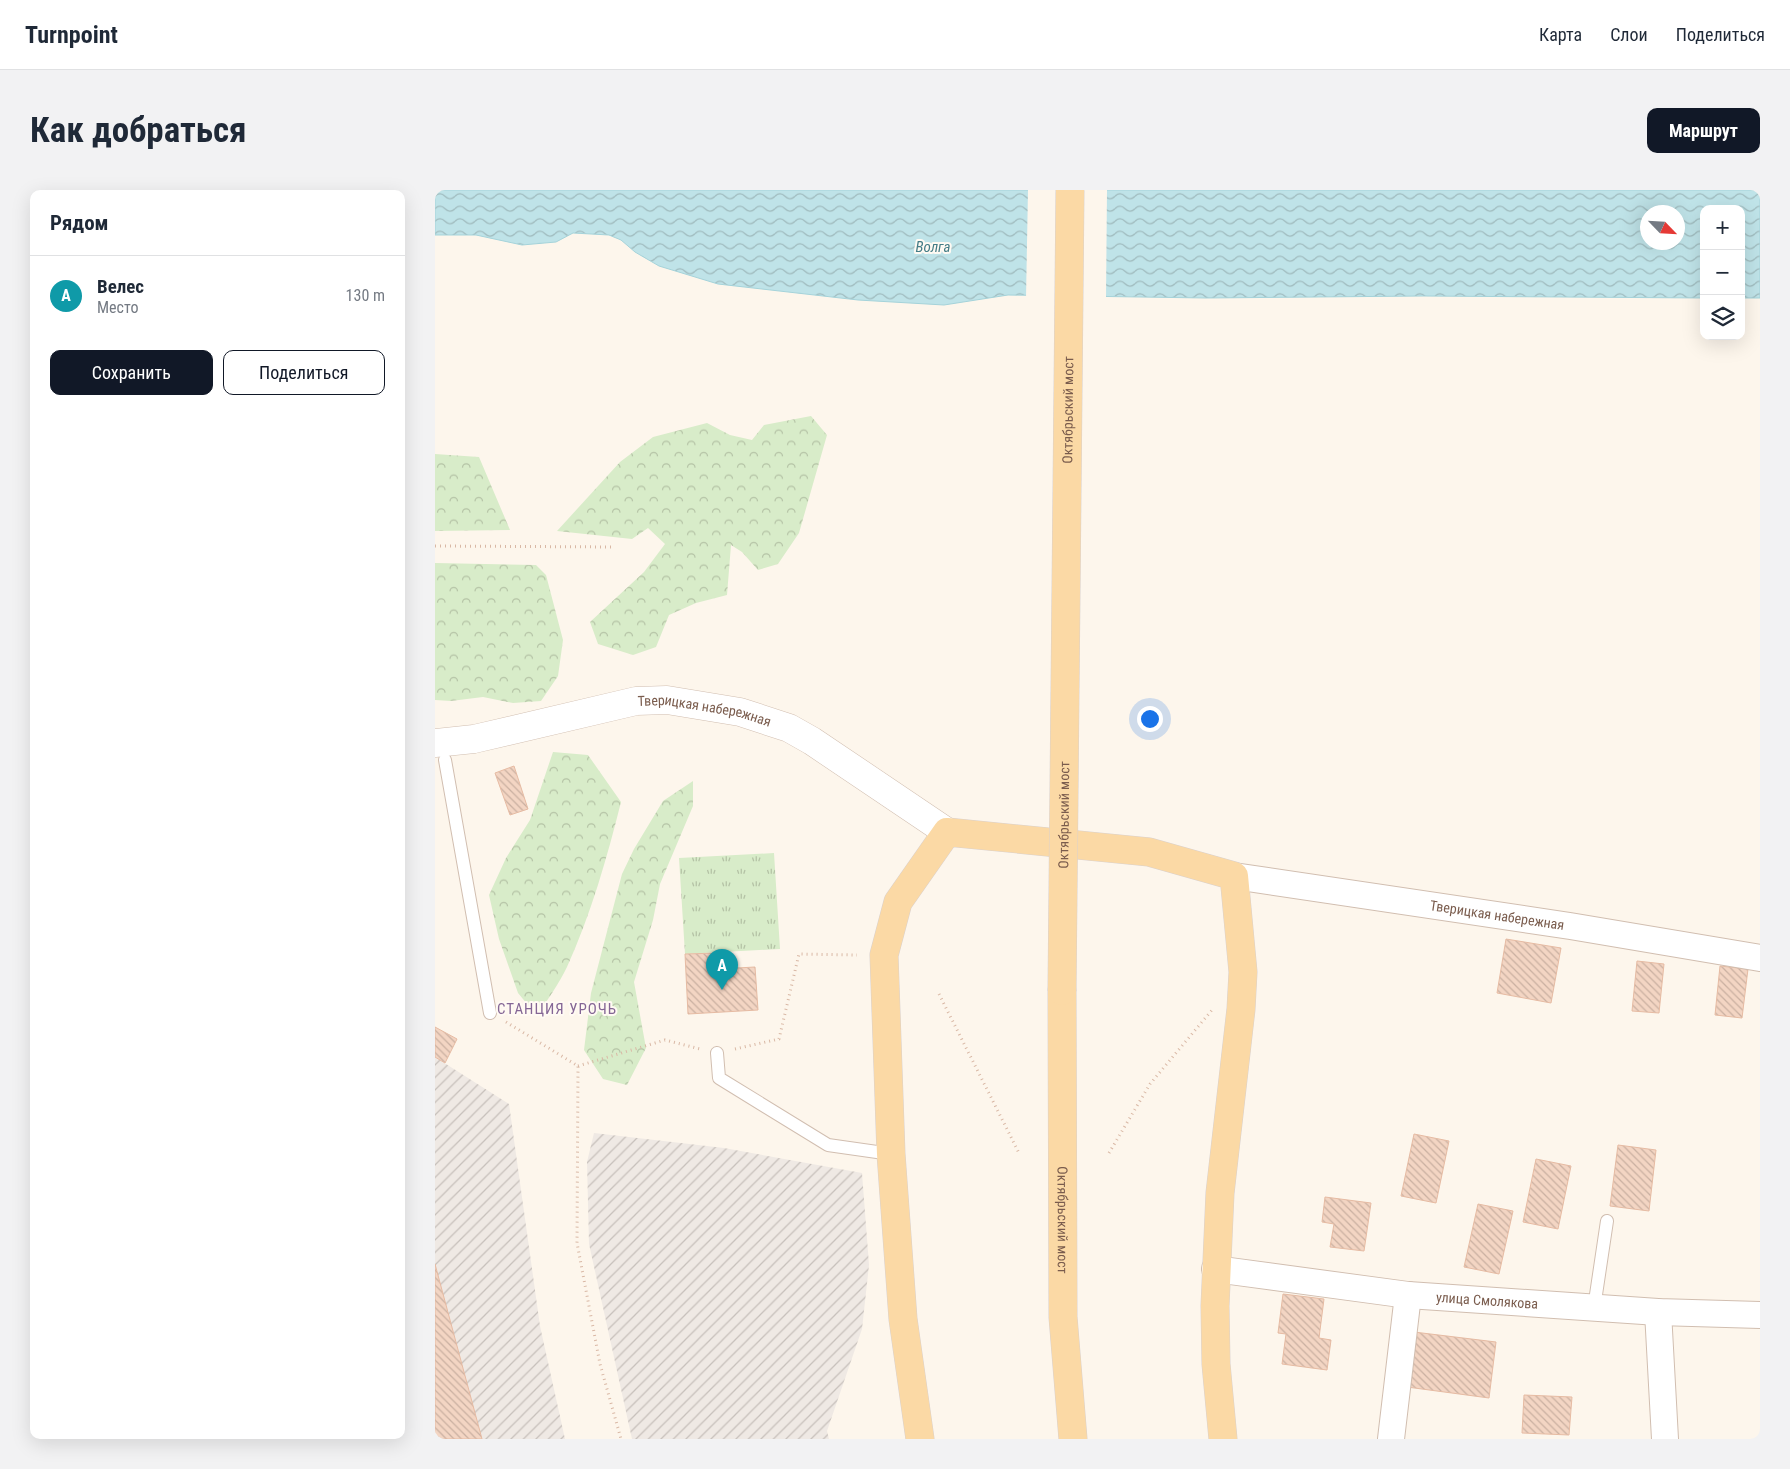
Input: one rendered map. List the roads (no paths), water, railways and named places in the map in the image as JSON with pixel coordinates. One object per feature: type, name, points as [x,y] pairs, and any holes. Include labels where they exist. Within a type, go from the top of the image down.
[{"type":"main road","name":"Октябрьский мост","points":[[1071,190],[1062,991],[1063,1317],[1073,1439]]},
{"type":"main road","points":[[920,1439],[903,1319],[891,1154],[884,955],[898,902],[947,832],[1149,852],[1234,876],[1243,972],[1241,1009],[1220,1193],[1215,1270],[1216,1364],[1223,1439]]},
{"type":"street","name":"Тверицкая набережная","points":[[440,751],[474,739],[636,701],[667,700],[740,712],[789,728],[813,741],[947,832]]},
{"type":"street","name":"Тверицкая набережная","points":[[1234,876],[1570,926],[1760,958]]},
{"type":"street","name":"улица Смолякова","points":[[1215,1270],[1408,1295],[1658,1312],[1760,1315]]},
{"type":"street","points":[[1391,1439],[1408,1295]]},
{"type":"street","points":[[1658,1312],[1665,1439]]},
{"type":"lane","points":[[440,751],[490,1013]]},
{"type":"lane","points":[[717,1053],[719,1078],[828,1145],[891,1154]]},
{"type":"lane","points":[[1594,1308],[1607,1221]]},
{"type":"water","name":"Волга","points":[[435,190],[1760,190],[1760,298],[1745,298],[1745,205],[1700,205],[1700,298],[1423,296],[1206,298],[1008,295],[944,305],[858,300],[718,284],[659,266],[635,252],[621,240],[609,235],[573,233],[556,242],[522,245],[476,235],[435,235]]},
{"type":"place","name":"Велес","points":[[722,990]]},
{"type":"district","name":"СТАНЦИЯ УРОЧЬ","points":[[557,1009]]}]
